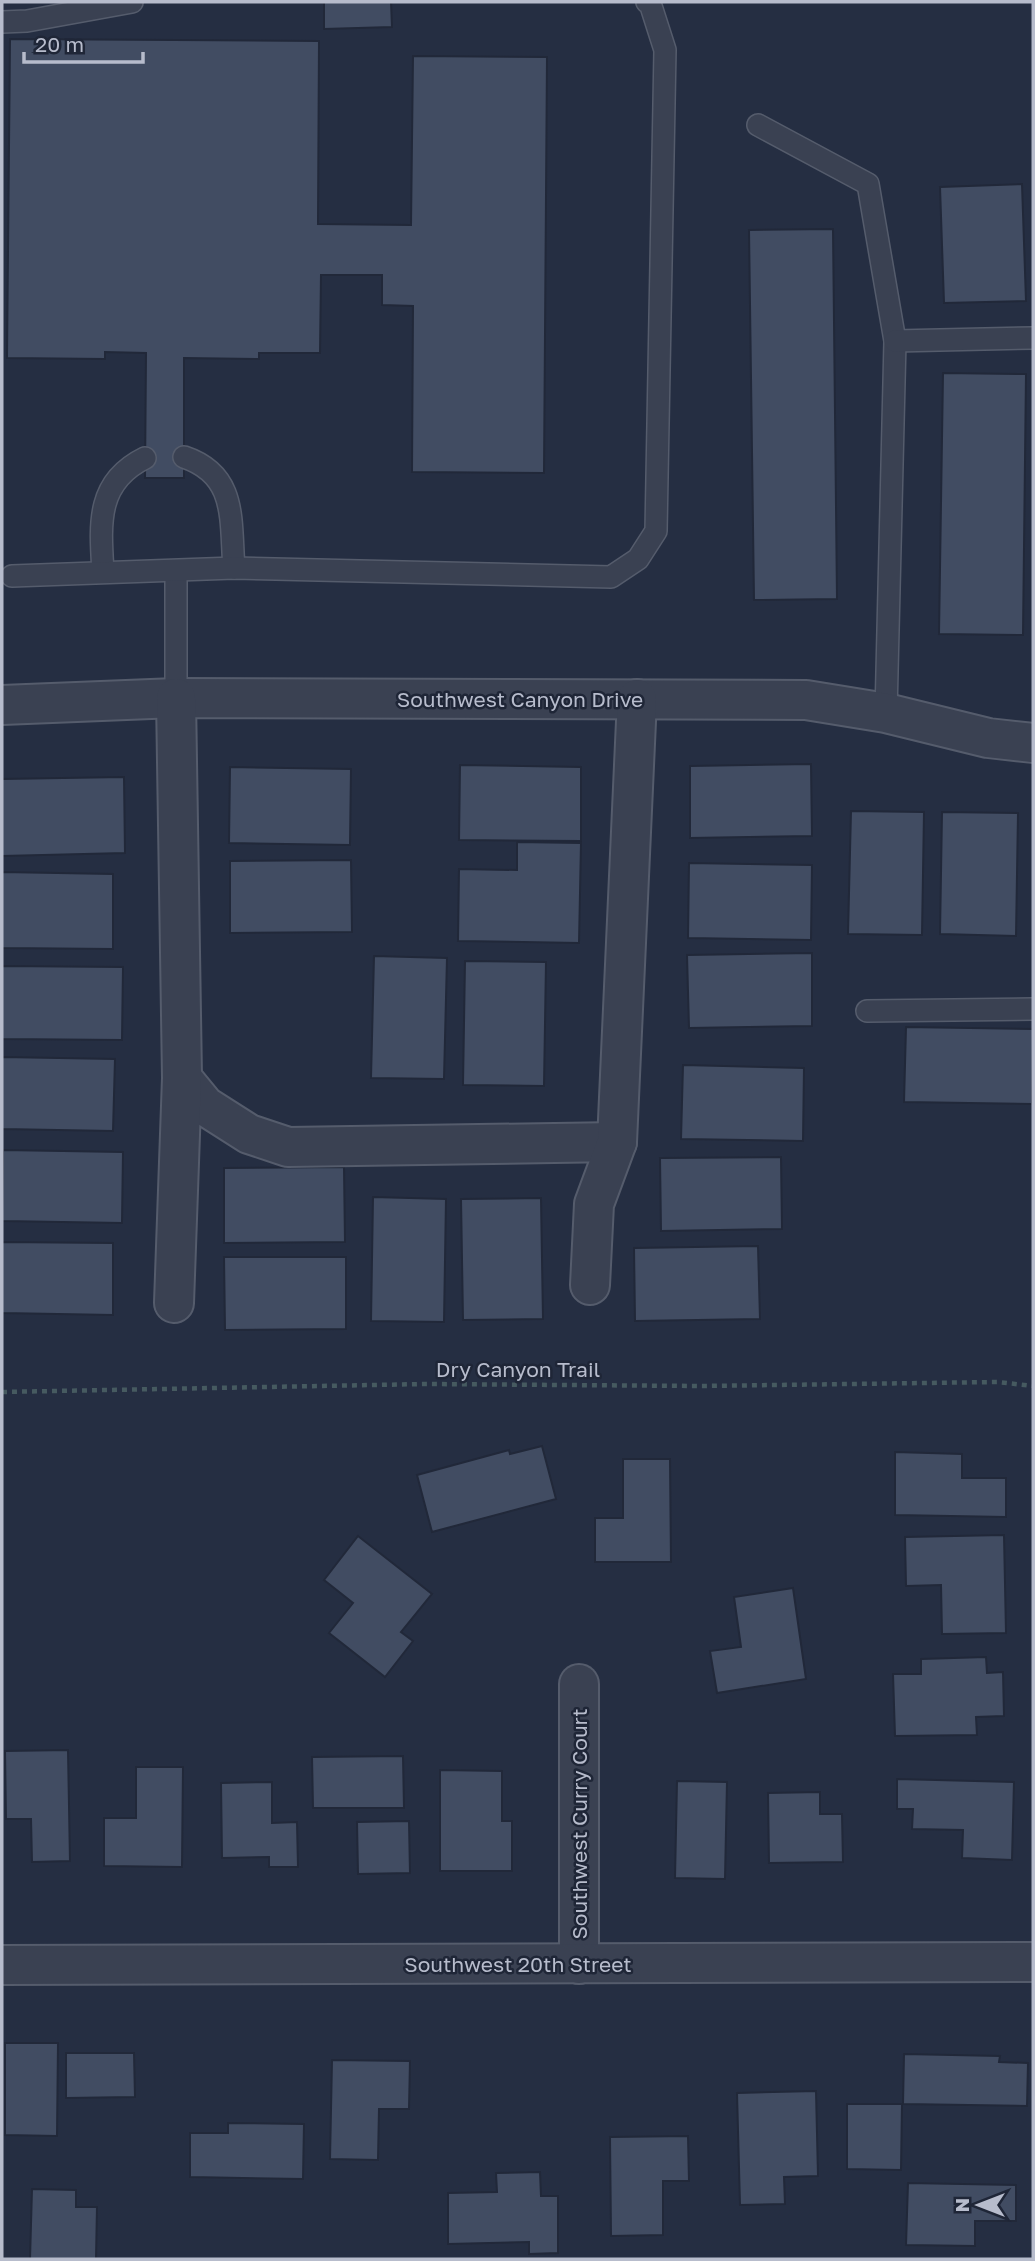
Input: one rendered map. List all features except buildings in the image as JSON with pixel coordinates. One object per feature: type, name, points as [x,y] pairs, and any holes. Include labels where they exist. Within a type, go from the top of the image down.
[{"type":"street","name":"Southwest Canyon Drive","points":[[2,705],[176,698],[806,699],[886,713],[988,738],[1033,743]]},
{"type":"street","points":[[174,1303],[182,1079],[176,698]]},
{"type":"street","points":[[590,1285],[594,1204],[617,1142],[636,699]]},
{"type":"street","points":[[182,1079],[205,1106],[249,1134],[288,1147],[617,1142]]},
{"type":"street","name":"Southwest Curry Court","points":[[579,1684],[579,1964]]},
{"type":"street","name":"Southwest 20th Street","points":[[2,1965],[1033,1962]]},
{"type":"lane","points":[[2,22],[27,21],[132,2]]},
{"type":"lane","points":[[12,576],[234,568],[611,578],[638,559],[656,531],[665,63],[665,50],[650,3],[647,2]]},
{"type":"lane","points":[[758,125],[867,184],[895,341],[886,713]]},
{"type":"lane","points":[[895,341],[1033,338]]},
{"type":"lane","points":[[184,457],[201,463],[211,471],[228,497],[234,568]]},
{"type":"lane","points":[[103,572],[101,532],[105,504],[114,482],[128,467],[145,458]]},
{"type":"lane","points":[[176,571],[176,698]]},
{"type":"lane","points":[[867,1011],[1033,1009]]},
{"type":"path","name":"Dry Canyon Trail","points":[[2,1392],[425,1384],[998,1382],[1033,1386]]}]
